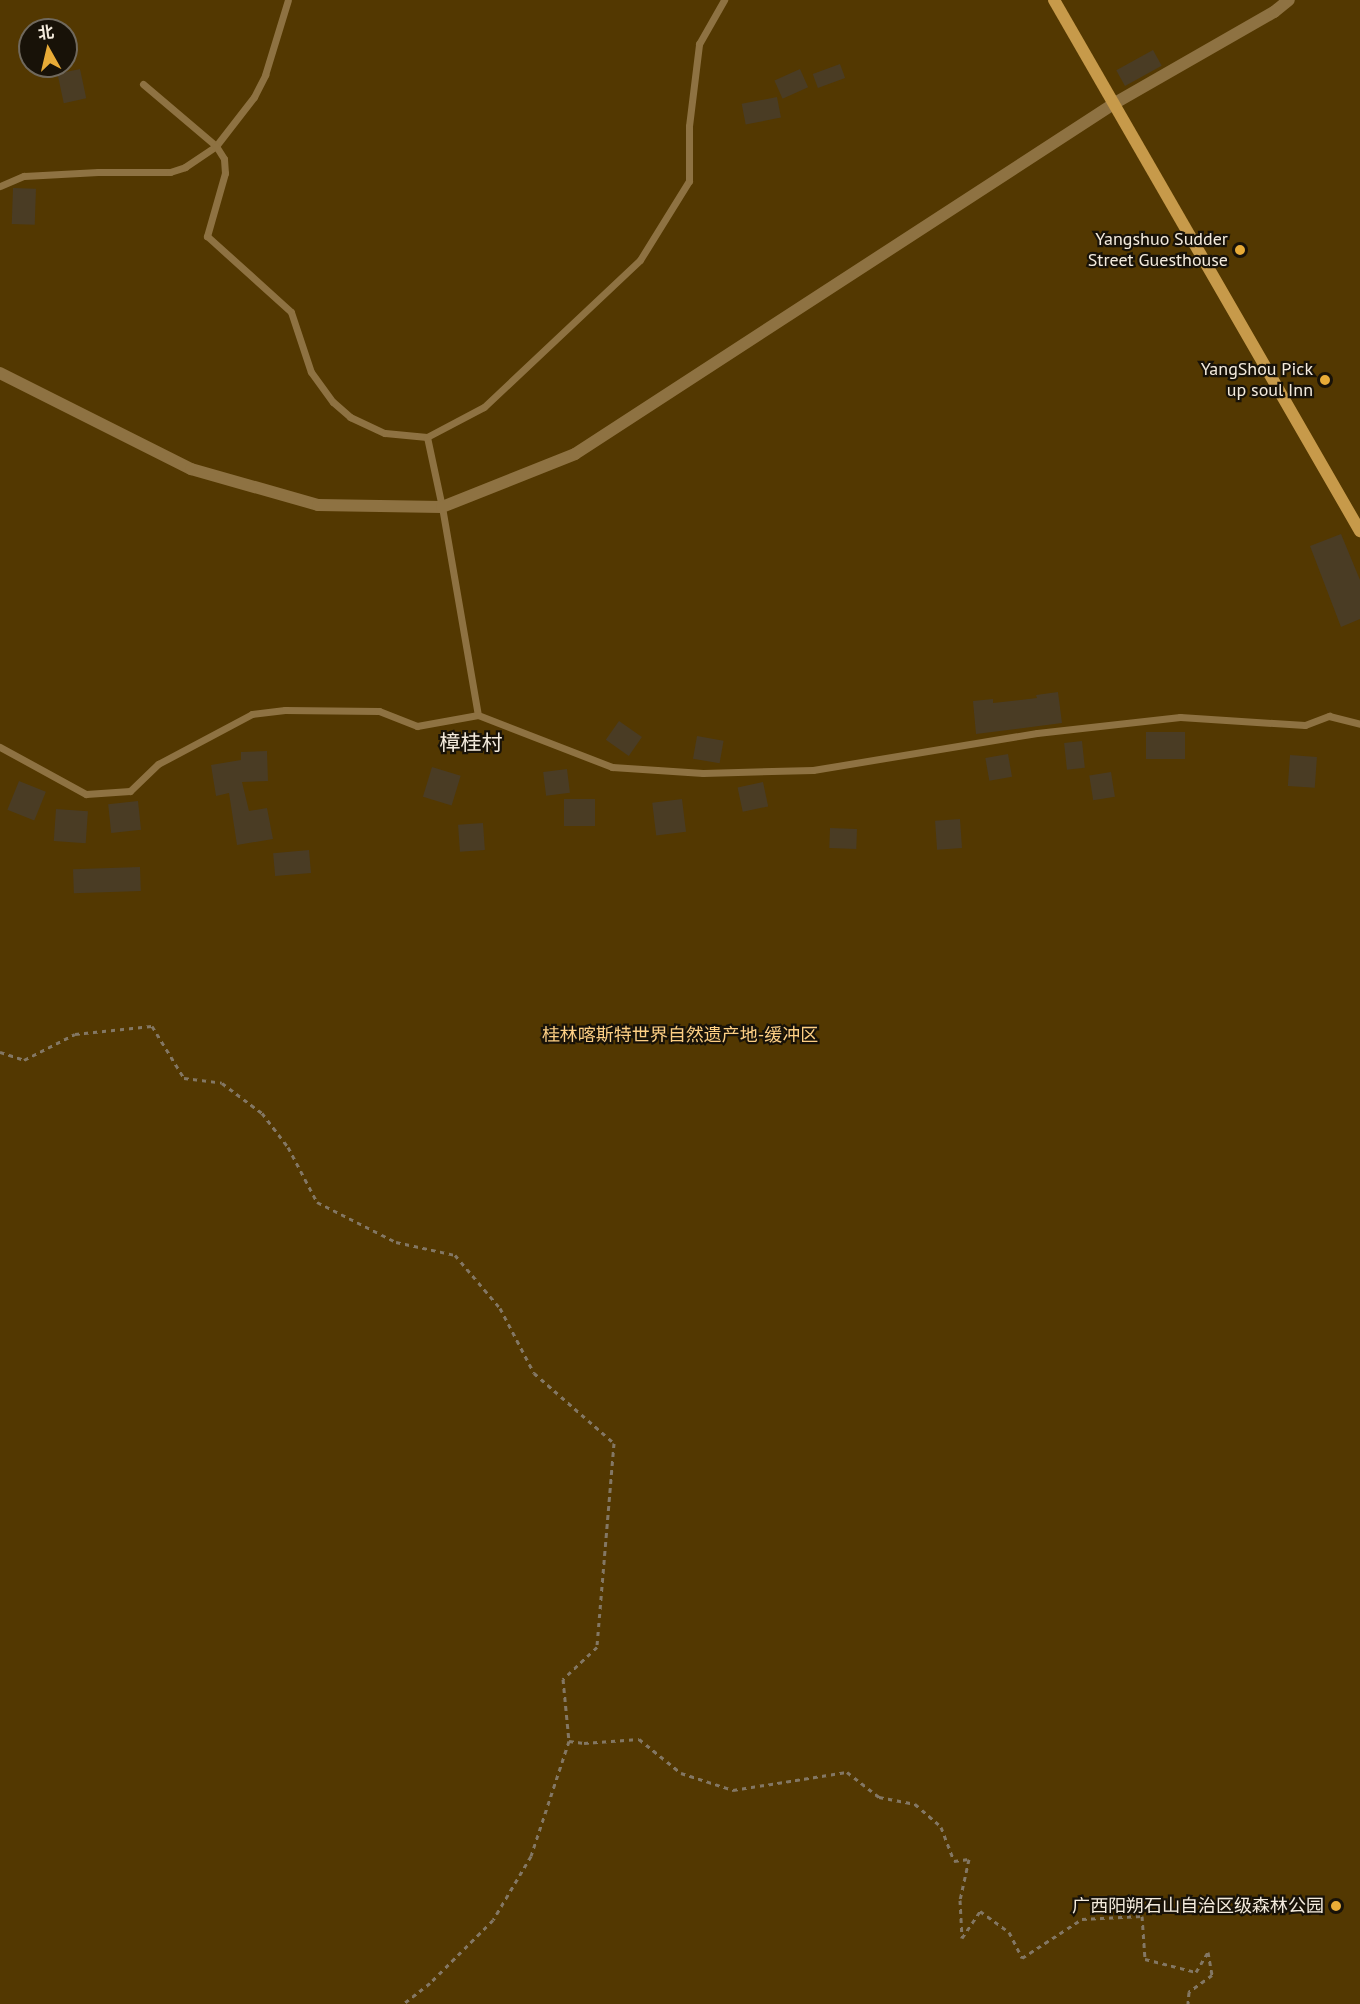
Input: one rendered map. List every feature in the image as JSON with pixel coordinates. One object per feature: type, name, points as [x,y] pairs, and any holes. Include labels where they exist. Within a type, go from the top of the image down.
[{"type":"main road","points":[[1054,0],[1360,531]]},
{"type":"street","points":[[0,374],[191,469],[318,505],[442,507],[575,454],[1115,104],[1274,12],[1289,0]]},
{"type":"lane","points":[[0,186],[24,176],[99,172],[170,172],[185,167],[216,146],[254,97],[265,75],[288,0]]},
{"type":"lane","points":[[144,84],[216,146],[224,159],[223,188],[207,236],[291,312],[311,372],[333,402],[350,417],[385,433],[427,437],[484,407],[640,260],[689,181],[689,126],[699,44],[724,0]]},
{"type":"lane","points":[[427,437],[442,507],[478,716]]},
{"type":"lane","points":[[0,747],[86,794],[130,791],[158,764],[252,714],[285,710],[379,711],[417,726],[478,716],[612,767],[703,774],[813,770],[1037,733],[1180,717],[1305,725],[1329,716],[1360,724]]},
{"type":"path","points":[[0,1052],[24,1060],[75,1034],[152,1026],[184,1078],[222,1083],[262,1113],[288,1147],[317,1202],[396,1242],[455,1255],[500,1308],[534,1373],[614,1443],[597,1647],[563,1679],[569,1741],[552,1800],[531,1856],[493,1920],[430,1983],[403,2004]]},
{"type":"path","points":[[569,1741],[584,1743],[639,1739],[681,1773],[733,1790],[847,1772],[879,1797],[915,1804],[941,1827],[954,1861],[969,1859],[960,1900],[962,1938],[980,1911],[1009,1932],[1022,1958],[1082,1919],[1142,1916],[1145,1959],[1196,1972],[1208,1952],[1212,1975],[1189,1992],[1188,2004]]},
{"type":"green space","name":"桂林喀斯特世界自然遗产地-缓冲区","points":[[0,0],[1360,0],[1360,2004],[0,2004]]},
{"type":"building","points":[[1153,50],[1162,66],[1125,86],[1116,70]]},
{"type":"building","points":[[840,64],[845,78],[818,88],[813,74]]},
{"type":"building","points":[[78,69],[80,69],[86,98],[64,103],[58,78],[78,78]]},
{"type":"building","points":[[800,69],[808,87],[783,99],[774,80]]},
{"type":"building","points":[[777,97],[781,118],[746,124],[742,104]]},
{"type":"building","points":[[13,188],[36,189],[35,225],[12,224]]},
{"type":"building","points":[[1341,534],[1360,580],[1360,619],[1341,627],[1310,546]]},
{"type":"building","points":[[1058,692],[1062,723],[976,734],[973,701],[993,699],[993,703],[1037,698],[1036,695]]},
{"type":"building","points":[[619,721],[642,737],[629,756],[606,740]]},
{"type":"building","points":[[1146,732],[1185,732],[1185,759],[1146,759]]},
{"type":"building","points":[[697,736],[724,741],[720,763],[693,759]]},
{"type":"building","points":[[1082,741],[1085,768],[1067,770],[1064,743]]},
{"type":"building","points":[[267,751],[268,781],[242,782],[249,811],[267,808],[273,839],[237,845],[229,793],[216,796],[211,765],[241,760],[241,752]]},
{"type":"building","points":[[1008,754],[1012,777],[989,781],[985,758]]},
{"type":"building","points":[[1290,755],[1317,757],[1315,788],[1288,786]]},
{"type":"building","points":[[432,767],[461,776],[452,805],[423,797]]},
{"type":"building","points":[[567,769],[570,793],[546,796],[543,772]]},
{"type":"building","points":[[1111,772],[1115,797],[1093,800],[1089,775]]},
{"type":"building","points":[[19,781],[46,792],[34,821],[7,810]]},
{"type":"building","points":[[763,782],[768,806],[743,812],[738,787]]},
{"type":"building","points":[[564,799],[595,799],[595,826],[564,826]]},
{"type":"building","points":[[682,799],[686,832],[656,835],[652,803]]},
{"type":"building","points":[[138,801],[141,830],[111,833],[108,804]]},
{"type":"building","points":[[56,809],[88,811],[86,843],[54,841]]},
{"type":"building","points":[[960,819],[962,848],[937,850],[935,821]]},
{"type":"building","points":[[483,823],[485,850],[460,852],[458,825]]},
{"type":"building","points":[[830,828],[857,829],[856,849],[829,848]]},
{"type":"building","points":[[309,850],[311,873],[275,876],[273,853]]},
{"type":"building","points":[[140,867],[141,891],[74,893],[73,869]]},
{"type":"place","name":"Yangshuo Sudder Street Guesthouse","points":[[1240,250]]},
{"type":"place","name":"YangShou Pick up soul Inn","points":[[1325,380]]},
{"type":"place","name":"广西阳朔石山自治区级森林公园","points":[[1336,1906]]},
{"type":"district","name":"樟桂村","points":[[471,743]]}]
